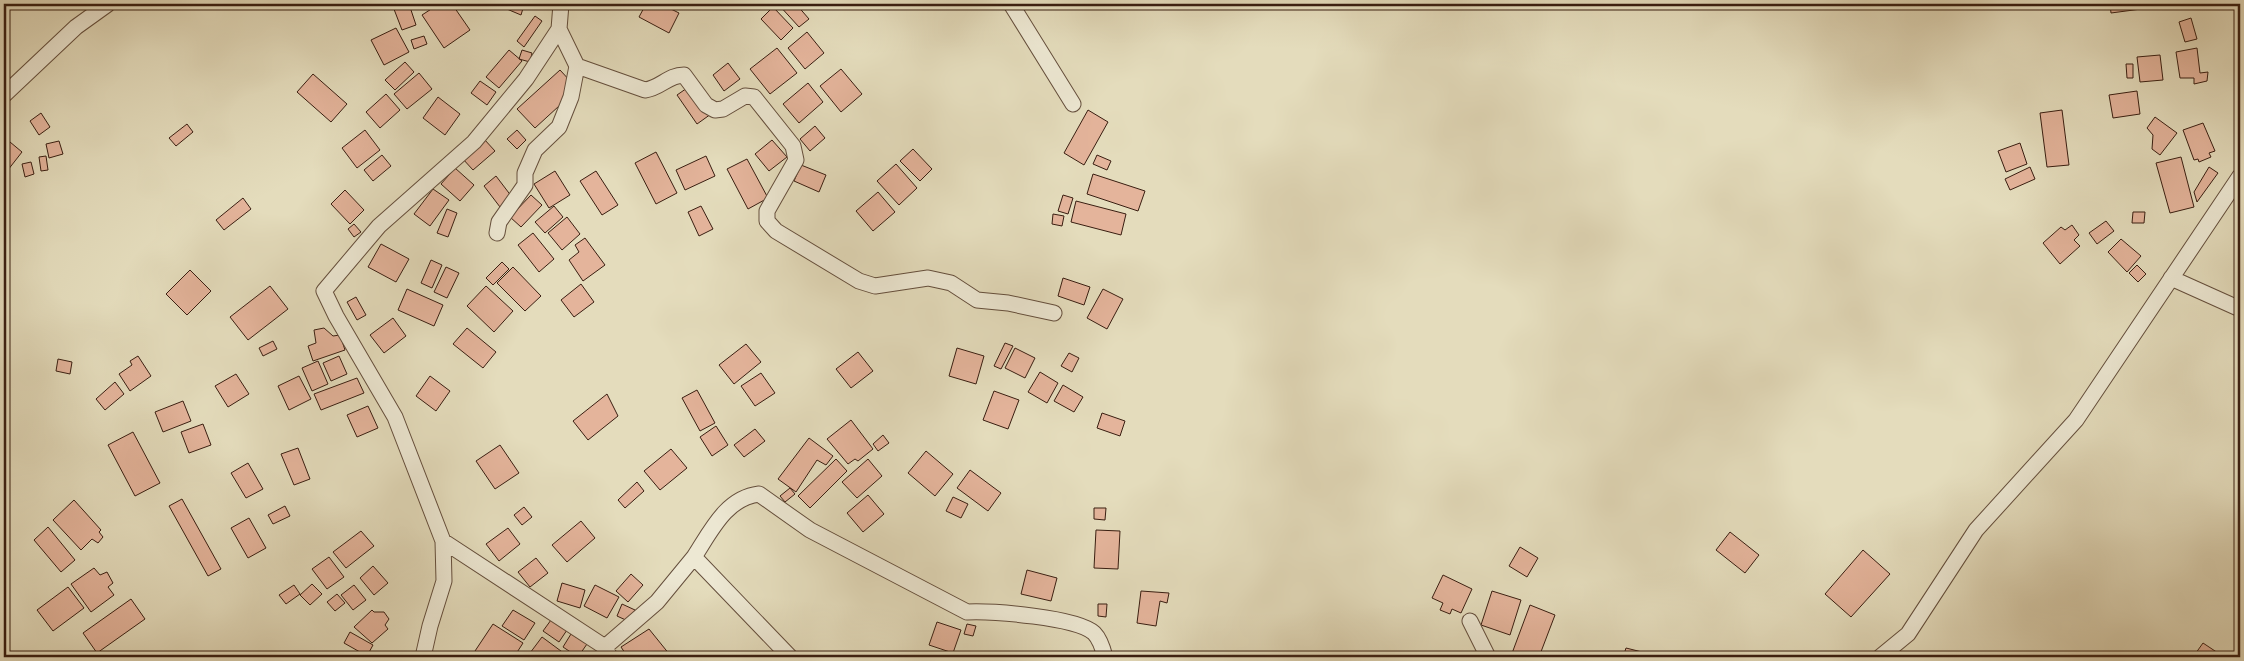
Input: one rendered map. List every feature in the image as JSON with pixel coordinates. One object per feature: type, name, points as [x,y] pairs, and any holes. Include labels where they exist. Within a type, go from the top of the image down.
[{"type":"street","points":[[4,95],[76,28],[108,4]]},
{"type":"street","points":[[423,657],[430,626],[444,581],[443,541],[395,417],[336,316],[324,291],[379,226],[474,142],[526,80],[559,29],[561,4]]},
{"type":"street","points":[[1011,4],[1073,104]]},
{"type":"street","points":[[497,233],[504,215],[525,185],[525,173],[535,150],[559,126],[571,97],[577,66],[559,29]]},
{"type":"street","points":[[577,66],[645,90],[656,88],[675,75],[684,75],[706,105],[715,110],[723,108],[745,96],[754,97],[793,146],[796,160],[767,211],[767,221],[776,231],[860,281],[875,286],[928,278],[951,283],[977,300],[1008,303],[1054,313]]},
{"type":"street","points":[[1880,657],[1908,634],[1976,530],[2076,420],[2240,176]]},
{"type":"street","points":[[2170,278],[2240,310]]},
{"type":"street","points":[[443,541],[608,652],[657,602],[694,557],[718,520],[737,500],[747,495],[759,494],[810,530],[968,612],[996,611],[1076,623],[1094,633],[1103,647],[1105,657]]},
{"type":"street","points":[[694,557],[790,657]]},
{"type":"street","points":[[1470,621],[1488,657]]},
{"type":"building","points":[[392,4],[409,4],[416,25],[402,30]]},
{"type":"building","points":[[439,4],[452,4],[470,30],[444,48],[422,15]]},
{"type":"building","points":[[495,4],[521,4],[524,5],[521,15]]},
{"type":"building","points":[[646,4],[661,4],[679,13],[669,33],[639,17]]},
{"type":"building","points":[[778,4],[796,4],[809,19],[799,27]]},
{"type":"building","points":[[2110,4],[2140,4],[2141,9],[2111,13]]},
{"type":"building","points":[[773,7],[793,28],[781,40],[761,19]]},
{"type":"building","points":[[535,16],[542,21],[524,47],[517,41]]},
{"type":"building","points":[[2191,18],[2197,39],[2185,42],[2179,22]]},
{"type":"building","points":[[396,28],[409,52],[384,65],[371,40]]},
{"type":"building","points":[[807,32],[824,53],[805,69],[788,48]]},
{"type":"building","points":[[424,36],[427,44],[414,49],[411,40]]},
{"type":"building","points":[[777,48],[797,73],[770,94],[750,69]]},
{"type":"building","points":[[2197,48],[2200,73],[2208,72],[2207,81],[2194,84],[2194,78],[2180,78],[2176,52]]},
{"type":"building","points":[[509,50],[522,61],[499,88],[486,77]]},
{"type":"building","points":[[522,50],[532,53],[530,62],[519,59]]},
{"type":"building","points":[[2160,55],[2163,80],[2140,82],[2137,57]]},
{"type":"building","points":[[405,62],[414,72],[395,90],[385,80]]},
{"type":"building","points":[[728,63],[740,79],[724,91],[713,75]]},
{"type":"building","points":[[2126,64],[2133,64],[2133,78],[2127,78]]},
{"type":"building","points":[[841,69],[862,94],[841,112],[820,86]]},
{"type":"building","points":[[560,70],[572,83],[571,95],[535,128],[517,109]]},
{"type":"building","points":[[419,73],[432,89],[407,109],[394,94]]},
{"type":"building","points":[[313,74],[347,104],[331,122],[297,92]]},
{"type":"building","points":[[480,81],[496,92],[487,105],[471,93]]},
{"type":"building","points":[[808,83],[823,102],[799,123],[783,104]]},
{"type":"building","points":[[690,86],[711,114],[697,124],[677,95]]},
{"type":"building","points":[[2137,91],[2140,114],[2113,118],[2109,95]]},
{"type":"building","points":[[386,94],[400,110],[380,128],[366,112]]},
{"type":"building","points":[[438,97],[460,114],[445,135],[423,118]]},
{"type":"building","points":[[1088,110],[1108,122],[1084,165],[1064,153]]},
{"type":"building","points":[[2062,110],[2069,165],[2047,167],[2040,113]]},
{"type":"building","points":[[41,113],[50,127],[39,135],[30,121]]},
{"type":"building","points":[[2155,117],[2177,133],[2160,155],[2152,149],[2153,135],[2147,128]]},
{"type":"building","points":[[2203,123],[2215,151],[2209,153],[2211,157],[2199,162],[2198,159],[2194,160],[2183,130]]},
{"type":"building","points":[[187,124],[193,132],[176,146],[169,138]]},
{"type":"building","points":[[815,126],[825,138],[810,151],[800,139]]},
{"type":"building","points":[[365,130],[380,150],[357,168],[342,148]]},
{"type":"building","points":[[517,130],[526,140],[517,149],[507,139]]},
{"type":"building","points":[[484,139],[495,151],[473,170],[462,158]]},
{"type":"building","points":[[772,140],[787,157],[769,171],[755,154]]},
{"type":"building","points":[[59,141],[63,154],[49,158],[46,144]]},
{"type":"building","points":[[10,142],[22,152],[4,175],[4,149]]},
{"type":"building","points":[[2020,143],[2027,164],[2006,172],[1998,151]]},
{"type":"building","points":[[913,149],[932,169],[920,181],[900,161]]},
{"type":"building","points":[[656,152],[677,193],[656,204],[635,163]]},
{"type":"building","points":[[382,155],[391,166],[373,181],[364,170]]},
{"type":"building","points":[[1097,155],[1111,161],[1107,170],[1093,164]]},
{"type":"building","points":[[46,156],[48,170],[41,171],[39,157]]},
{"type":"building","points":[[706,156],[715,176],[685,190],[676,170]]},
{"type":"building","points":[[2181,157],[2194,207],[2170,213],[2156,163]]},
{"type":"building","points":[[747,159],[768,198],[748,209],[727,169]]},
{"type":"building","points":[[31,162],[34,174],[25,177],[22,164]]},
{"type":"building","points":[[896,164],[917,188],[899,205],[877,181]]},
{"type":"building","points":[[801,165],[826,175],[819,192],[794,181]]},
{"type":"building","points":[[2030,167],[2035,179],[2010,190],[2005,179]]},
{"type":"building","points":[[2209,167],[2218,173],[2197,202],[2194,192]]},
{"type":"building","points":[[455,168],[474,185],[460,201],[441,184]]},
{"type":"building","points":[[555,171],[570,195],[549,208],[534,184]]},
{"type":"building","points":[[596,171],[618,205],[602,215],[580,181]]},
{"type":"building","points":[[1093,174],[1145,191],[1138,211],[1087,194]]},
{"type":"building","points":[[496,176],[512,197],[500,207],[484,186]]},
{"type":"building","points":[[433,189],[449,200],[430,226],[414,214]]},
{"type":"building","points":[[345,190],[364,210],[350,224],[331,204]]},
{"type":"building","points":[[878,192],[895,212],[873,231],[856,211]]},
{"type":"building","points":[[531,195],[542,205],[521,227],[510,217]]},
{"type":"building","points":[[1063,195],[1073,198],[1068,214],[1058,211]]},
{"type":"building","points":[[243,198],[251,209],[224,230],[216,220]]},
{"type":"building","points":[[1076,201],[1126,214],[1121,235],[1071,222]]},
{"type":"building","points":[[554,206],[563,217],[545,233],[535,222]]},
{"type":"building","points":[[701,206],[713,229],[699,236],[688,212]]},
{"type":"building","points":[[447,209],[457,213],[448,237],[437,233]]},
{"type":"building","points":[[2133,212],[2145,212],[2144,223],[2132,223]]},
{"type":"building","points":[[1053,214],[1064,216],[1062,226],[1052,224]]},
{"type":"building","points":[[567,217],[580,234],[562,250],[548,233]]},
{"type":"building","points":[[2106,221],[2114,231],[2097,244],[2089,233]]},
{"type":"building","points":[[354,224],[361,232],[354,237],[348,229]]},
{"type":"building","points":[[2072,225],[2079,235],[2074,240],[2080,246],[2060,264],[2043,243],[2061,227],[2065,230]]},
{"type":"building","points":[[533,233],[554,259],[539,272],[518,245]]},
{"type":"building","points":[[585,238],[605,265],[583,281],[569,260],[579,252],[575,245]]},
{"type":"building","points":[[2121,239],[2141,256],[2127,272],[2108,252]]},
{"type":"building","points":[[381,244],[409,259],[396,282],[368,267]]},
{"type":"building","points":[[431,260],[442,265],[432,288],[421,283]]},
{"type":"building","points":[[502,262],[509,269],[493,285],[486,278]]},
{"type":"building","points":[[2137,265],[2146,274],[2138,282],[2129,273]]},
{"type":"building","points":[[446,267],[459,273],[447,298],[434,292]]},
{"type":"building","points":[[513,267],[541,296],[525,311],[497,283]]},
{"type":"building","points":[[190,270],[211,291],[187,315],[166,294]]},
{"type":"building","points":[[1063,278],[1090,287],[1084,305],[1058,296]]},
{"type":"building","points":[[581,284],[594,302],[574,317],[561,300]]},
{"type":"building","points":[[270,286],[288,309],[248,340],[230,317]]},
{"type":"building","points":[[486,286],[513,311],[494,332],[467,306]]},
{"type":"building","points":[[407,289],[443,305],[434,326],[398,310]]},
{"type":"building","points":[[1103,289],[1123,299],[1107,329],[1087,318]]},
{"type":"building","points":[[356,297],[366,315],[357,320],[347,302]]},
{"type":"building","points":[[393,318],[406,336],[384,353],[370,335]]},
{"type":"building","points":[[324,328],[333,336],[340,335],[345,350],[313,361],[308,346],[316,343],[314,330]]},
{"type":"building","points":[[467,328],[496,352],[483,368],[453,344]]},
{"type":"building","points":[[273,341],[277,349],[263,356],[259,348]]},
{"type":"building","points":[[1005,343],[1013,346],[1001,369],[994,366]]},
{"type":"building","points":[[746,344],[761,362],[734,384],[719,365]]},
{"type":"building","points":[[957,348],[984,356],[976,384],[949,376]]},
{"type":"building","points":[[1015,348],[1035,358],[1025,378],[1005,368]]},
{"type":"building","points":[[858,352],[873,371],[851,388],[836,369]]},
{"type":"building","points":[[1069,353],[1079,358],[1072,372],[1061,366]]},
{"type":"building","points":[[138,356],[151,376],[130,391],[119,374],[132,365],[130,361]]},
{"type":"building","points":[[339,356],[347,374],[331,381],[323,363]]},
{"type":"building","points":[[58,359],[72,362],[70,374],[56,371]]},
{"type":"building","points":[[318,361],[328,384],[312,391],[302,368]]},
{"type":"building","points":[[1040,372],[1058,383],[1047,403],[1028,392]]},
{"type":"building","points":[[761,373],[775,393],[755,406],[741,386]]},
{"type":"building","points":[[236,374],[249,394],[228,407],[215,386]]},
{"type":"building","points":[[299,376],[311,399],[289,410],[278,386]]},
{"type":"building","points":[[430,376],[450,391],[436,411],[416,396]]},
{"type":"building","points":[[357,378],[364,393],[321,410],[314,394]]},
{"type":"building","points":[[115,382],[124,394],[105,410],[96,399]]},
{"type":"building","points":[[1063,385],[1083,397],[1074,412],[1054,401]]},
{"type":"building","points":[[697,390],[715,423],[700,431],[682,398]]},
{"type":"building","points":[[994,391],[1019,400],[1008,429],[983,420]]},
{"type":"building","points":[[607,394],[618,416],[588,440],[573,421]]},
{"type":"building","points":[[183,401],[191,421],[163,432],[155,412]]},
{"type":"building","points":[[368,406],[378,428],[357,437],[347,415]]},
{"type":"building","points":[[1102,413],[1125,421],[1120,436],[1097,428]]},
{"type":"building","points":[[851,420],[873,449],[858,461],[855,459],[848,464],[827,439]]},
{"type":"building","points":[[203,424],[211,445],[189,453],[181,432]]},
{"type":"building","points":[[716,426],[728,445],[712,456],[700,437]]},
{"type":"building","points":[[755,429],[765,441],[744,457],[734,445]]},
{"type":"building","points":[[133,432],[160,483],[135,496],[108,445]]},
{"type":"building","points":[[883,435],[889,443],[878,451],[873,444]]},
{"type":"building","points":[[809,438],[833,456],[826,465],[817,460],[796,492],[778,479]]},
{"type":"building","points":[[500,445],[519,473],[495,489],[476,461]]},
{"type":"building","points":[[298,448],[310,479],[294,485],[281,454]]},
{"type":"building","points":[[671,449],[687,468],[660,490],[644,471]]},
{"type":"building","points":[[926,451],[953,474],[935,496],[908,473]]},
{"type":"building","points":[[836,459],[847,471],[810,508],[798,496]]},
{"type":"building","points":[[868,459],[882,476],[857,498],[842,482]]},
{"type":"building","points":[[248,463],[263,489],[246,498],[231,473]]},
{"type":"building","points":[[970,470],[1001,493],[988,511],[957,488]]},
{"type":"building","points":[[637,482],[644,491],[625,508],[618,500]]},
{"type":"building","points":[[790,488],[795,494],[785,502],[780,496]]},
{"type":"building","points":[[868,495],[884,514],[863,532],[847,513]]},
{"type":"building","points":[[953,497],[968,504],[961,518],[946,511]]},
{"type":"building","points":[[182,499],[221,569],[208,576],[169,506]]},
{"type":"building","points":[[74,500],[101,530],[99,532],[103,537],[98,543],[92,539],[81,550],[53,520]]},
{"type":"building","points":[[285,506],[290,516],[273,524],[268,515]]},
{"type":"building","points":[[524,507],[532,517],[522,525],[514,515]]},
{"type":"building","points":[[1094,508],[1106,508],[1105,520],[1094,519]]},
{"type":"building","points":[[249,518],[266,548],[248,558],[231,528]]},
{"type":"building","points":[[581,521],[595,538],[567,562],[552,545]]},
{"type":"building","points":[[48,527],[75,560],[61,572],[34,540]]},
{"type":"building","points":[[508,528],[520,544],[499,561],[486,544]]},
{"type":"building","points":[[1096,530],[1120,531],[1118,569],[1094,568]]},
{"type":"building","points":[[361,531],[374,546],[346,568],[333,552]]},
{"type":"building","points":[[1730,532],[1759,555],[1745,573],[1716,550]]},
{"type":"building","points":[[1520,547],[1538,558],[1527,577],[1509,566]]},
{"type":"building","points":[[1863,550],[1890,574],[1851,617],[1825,594]]},
{"type":"building","points":[[329,557],[344,577],[327,589],[312,569]]},
{"type":"building","points":[[536,558],[548,573],[530,587],[518,572]]},
{"type":"building","points":[[373,566],[388,583],[374,595],[360,578]]},
{"type":"building","points":[[94,568],[100,575],[107,572],[113,583],[108,587],[114,595],[91,612],[71,584]]},
{"type":"building","points":[[1027,570],[1057,578],[1051,601],[1021,594]]},
{"type":"building","points":[[631,574],[643,585],[628,602],[616,591]]},
{"type":"building","points":[[1443,575],[1472,589],[1461,613],[1452,609],[1450,614],[1440,610],[1443,603],[1432,598]]},
{"type":"building","points":[[562,583],[585,590],[580,608],[557,601]]},
{"type":"building","points":[[312,584],[322,594],[310,605],[300,595]]},
{"type":"building","points":[[294,585],[300,594],[286,604],[279,595]]},
{"type":"building","points":[[354,585],[366,600],[353,610],[341,595]]},
{"type":"building","points":[[595,585],[619,597],[607,618],[584,606]]},
{"type":"building","points":[[68,587],[84,608],[53,631],[37,610]]},
{"type":"building","points":[[1141,591],[1169,593],[1167,603],[1160,601],[1156,626],[1137,623]]},
{"type":"building","points":[[1492,591],[1521,600],[1510,635],[1481,625]]},
{"type":"building","points":[[337,594],[345,603],[335,611],[327,602]]},
{"type":"building","points":[[131,599],[145,619],[97,653],[83,633]]},
{"type":"building","points":[[622,604],[635,610],[630,622],[617,616]]},
{"type":"building","points":[[1098,604],[1107,604],[1106,617],[1098,616]]},
{"type":"building","points":[[1530,605],[1555,615],[1539,657],[1511,656]]},
{"type":"building","points":[[372,610],[374,612],[384,612],[389,619],[385,625],[388,629],[372,643],[354,627]]},
{"type":"building","points":[[513,610],[535,623],[524,640],[502,626]]},
{"type":"building","points":[[551,620],[567,630],[559,642],[543,631]]},
{"type":"building","points":[[937,622],[961,630],[953,653],[929,645]]},
{"type":"building","points":[[493,624],[523,643],[514,657],[471,657]]},
{"type":"building","points":[[967,624],[976,626],[973,636],[964,634]]},
{"type":"building","points":[[649,629],[670,655],[668,657],[637,657],[634,653],[627,656],[621,647]]},
{"type":"building","points":[[350,632],[373,645],[367,656],[344,643]]},
{"type":"building","points":[[571,634],[587,644],[578,657],[563,647]]},
{"type":"building","points":[[542,637],[565,654],[562,657],[527,657]]},
{"type":"building","points":[[2203,643],[2218,653],[2215,657],[2193,657]]},
{"type":"building","points":[[1626,648],[1650,654],[1649,657],[1623,657]]}]
